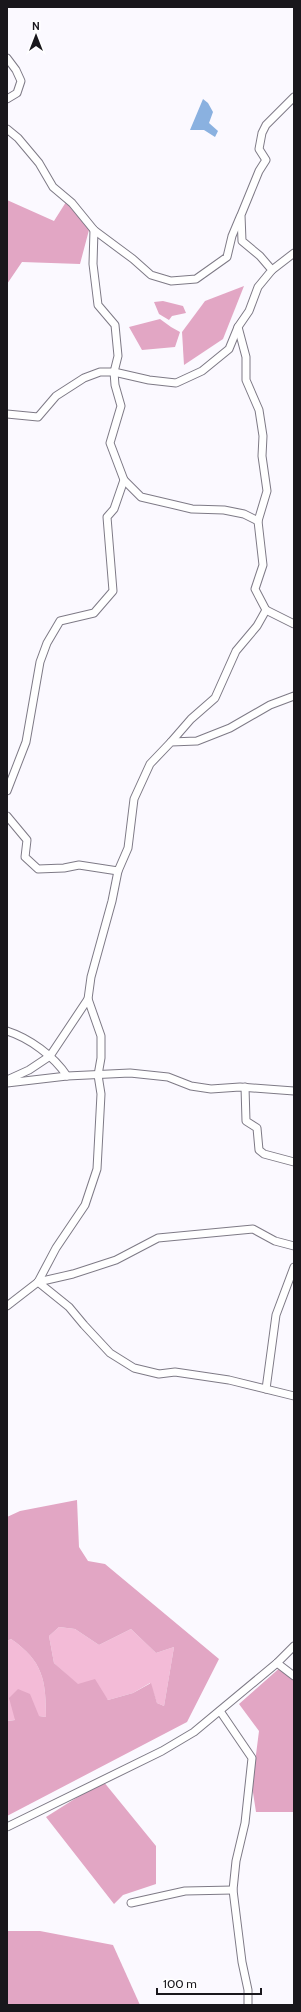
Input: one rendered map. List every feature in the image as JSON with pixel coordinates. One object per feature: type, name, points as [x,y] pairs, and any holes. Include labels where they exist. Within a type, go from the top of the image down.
[{"type":"street","points":[[7,58],[21,80],[17,93],[7,99]]},
{"type":"street","points":[[7,129],[18,138],[39,163],[53,187],[72,203],[94,230],[133,259],[151,275],[170,281],[196,279],[227,257],[232,236],[259,171],[266,160],[259,149],[262,133],[266,125],[294,96]]},
{"type":"street","points":[[241,215],[242,241],[260,256],[272,270]]},
{"type":"street","points":[[94,230],[93,264],[98,305],[115,325],[118,356],[114,372],[115,386],[121,406],[110,443],[124,480],[141,497],[192,509],[224,510],[244,514],[258,521]]},
{"type":"street","points":[[7,414],[38,417],[56,396],[84,378],[100,372],[114,372],[149,380],[176,383],[202,371],[228,349],[238,327],[249,311],[258,287],[272,270],[294,253]]},
{"type":"street","points":[[238,327],[246,357],[246,380],[259,410],[263,436],[262,456],[267,491],[258,521],[263,565],[255,589],[266,610],[294,624]]},
{"type":"street","points":[[7,791],[26,742],[40,662],[47,643],[60,622],[94,613],[113,591],[107,517],[114,509],[124,480]]},
{"type":"street","points":[[7,1080],[29,1070],[50,1056],[88,999],[91,977],[112,900],[118,871],[128,848],[134,799],[150,764],[191,719],[215,698],[236,651],[257,626],[266,610]]},
{"type":"street","points":[[171,742],[197,741],[230,728],[270,705],[294,696]]},
{"type":"street","points":[[7,816],[27,840],[25,857],[38,870],[79,865],[118,871]]},
{"type":"street","points":[[7,1306],[38,1282],[56,1248],[85,1205],[97,1169],[101,1094],[98,1075],[101,1058],[101,1036],[88,999]]},
{"type":"street","points":[[7,1031],[16,1033],[50,1056],[60,1065],[67,1076]]},
{"type":"street","points":[[7,1083],[67,1076],[130,1073],[168,1077],[191,1086],[210,1089],[245,1087],[294,1091]]},
{"type":"street","points":[[245,1087],[246,1121],[257,1128],[258,1150],[264,1154],[294,1162]]},
{"type":"street","points":[[38,1282],[73,1274],[116,1260],[158,1238],[253,1229],[275,1241],[294,1246]]},
{"type":"street","points":[[266,1389],[276,1316],[294,1267]]},
{"type":"street","points":[[38,1282],[69,1307],[110,1353],[134,1368],[159,1374],[175,1372],[229,1380],[294,1396]]},
{"type":"street","points":[[7,1827],[162,1751],[194,1732],[277,1663],[294,1646]]},
{"type":"street","points":[[277,1663],[294,1676]]},
{"type":"street","points":[[220,1711],[252,1758],[245,1823],[236,1861],[233,1890],[242,1962],[248,1990],[248,2005]]},
{"type":"street","points":[[131,1903],[185,1891],[233,1890]]},
{"type":"shaded area","points":[[7,200],[54,221],[66,202],[81,211],[89,230],[80,264],[22,262],[7,284]]},
{"type":"shaded area","points":[[244,286],[223,339],[184,365],[182,332],[205,301]]},
{"type":"shaded area","points":[[163,301],[183,306],[186,313],[172,316],[169,320],[159,314],[154,302]]},
{"type":"shaded area","points":[[160,319],[180,332],[175,347],[142,350],[129,327]]},
{"type":"shaded area","points":[[77,1500],[79,1547],[88,1561],[105,1564],[219,1659],[187,1722],[7,1816],[7,1721],[15,1720],[9,1698],[18,1689],[30,1694],[39,1716],[46,1717],[45,1692],[40,1672],[36,1664],[22,1647],[11,1639],[7,1641],[7,1517],[20,1511]],"holes":[[[59,1627],[75,1629],[99,1645],[131,1629],[156,1653],[174,1647],[164,1706],[157,1703],[151,1683],[133,1693],[108,1700],[95,1679],[78,1684],[54,1663],[49,1636]]]},
{"type":"shaded area","points":[[59,1627],[75,1629],[99,1645],[131,1629],[156,1653],[174,1647],[164,1706],[157,1703],[150,1683],[133,1693],[108,1700],[104,1695],[78,1685],[54,1663],[49,1636]]},
{"type":"shaded area","points":[[11,1639],[30,1655],[40,1672],[45,1692],[46,1717],[39,1716],[7,1721],[7,1641]]},
{"type":"shaded area","points":[[283,1665],[294,1672],[294,1812],[256,1812],[252,1786],[259,1731],[239,1704]]},
{"type":"shaded area","points":[[103,1781],[156,1846],[156,1884],[123,1895],[114,1904],[46,1817]]},
{"type":"shaded area","points":[[7,1931],[40,1931],[113,1945],[140,2005],[7,2005]]},
{"type":"water","points":[[203,99],[208,103],[213,112],[209,123],[218,131],[215,137],[204,130],[190,130]]}]
